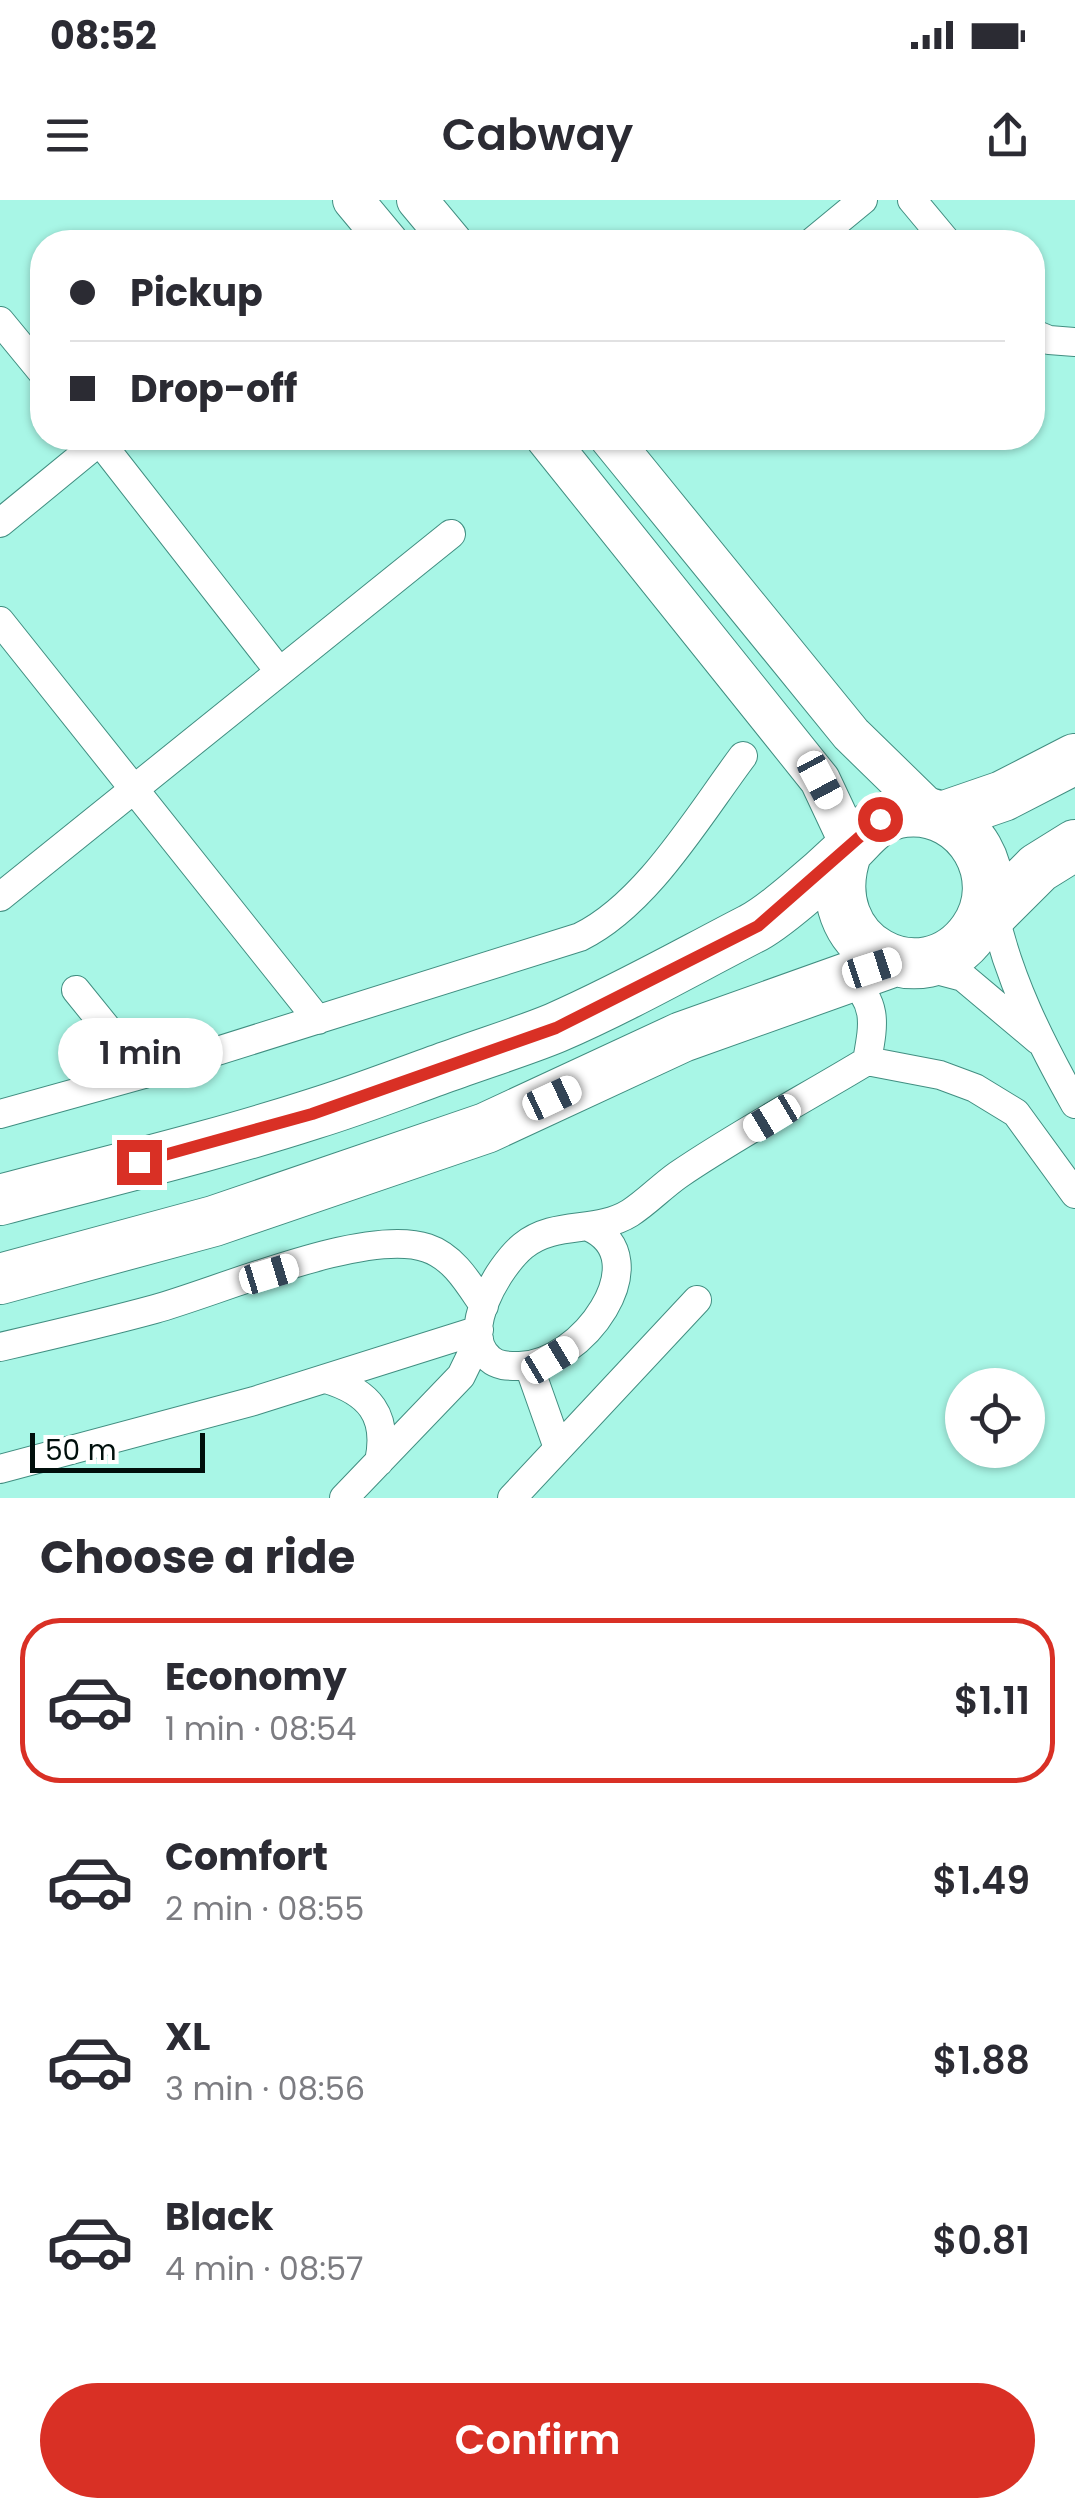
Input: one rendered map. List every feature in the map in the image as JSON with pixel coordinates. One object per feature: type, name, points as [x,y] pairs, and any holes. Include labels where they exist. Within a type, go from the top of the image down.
[{"type":"highway","points":[[938,816],[1002,796],[1075,759]]},
{"type":"highway","points":[[0,1200],[312,1114],[556,1028],[758,926],[880,819],[904,812],[938,816],[962,828],[977,846],[986,866],[985,911]]},
{"type":"highway","points":[[0,1279],[214,1222],[486,1128],[682,1037],[848,975],[903,962],[935,960],[956,949],[985,911],[1038,868],[1075,845]]},
{"type":"highway","points":[[849,848],[840,872],[838,893],[845,919],[859,940],[880,955],[903,962]]},
{"type":"street","points":[[354,200],[378,230]]},
{"type":"street","points":[[417,200],[442,230]]},
{"type":"street","points":[[827,230],[863,200]]},
{"type":"street","points":[[912,200],[937,230]]},
{"type":"street","points":[[0,321],[30,357]]},
{"type":"street","points":[[1045,338],[1075,342]]},
{"type":"street","points":[[0,524],[86,450]]},
{"type":"street","points":[[107,450],[279,672]]},
{"type":"street","points":[[556,450],[808,764],[830,799],[849,848]]},
{"type":"street","points":[[620,450],[850,734],[938,816]]},
{"type":"street","points":[[0,897],[451,534]]},
{"type":"street","points":[[0,622],[318,1020]]},
{"type":"street","points":[[0,1114],[318,1020],[604,926],[642,890],[743,756]]},
{"type":"street","points":[[985,911],[1040,1040],[1075,1104]]},
{"type":"street","points":[[903,962],[963,978],[1040,1040]]},
{"type":"street","points":[[848,975],[864,991],[874,1022],[866,1061]]},
{"type":"street","points":[[76,990],[144,1074]]},
{"type":"street","points":[[344,1498],[461,1376],[481,1325],[490,1286],[504,1264],[525,1244],[566,1226],[589,1227],[628,1214],[677,1176],[866,1061],[940,1076],[975,1088],[1016,1114],[1075,1194]]},
{"type":"street","points":[[461,1376],[550,1360],[587,1334],[614,1283],[616,1258],[628,1214]]},
{"type":"street","points":[[589,1227],[612,1243],[616,1258]]},
{"type":"street","points":[[0,1348],[157,1308],[344,1250],[384,1242],[427,1248],[445,1257],[466,1278],[481,1325],[486,1357],[518,1366],[558,1448]]},
{"type":"street","points":[[512,1498],[697,1300]]},
{"type":"street","points":[[0,1469],[326,1379],[481,1325]]},
{"type":"street","points":[[326,1379],[349,1386],[375,1410],[383,1444],[379,1462]]},
{"type":"route","points":[[139,1162],[312,1114],[556,1028],[758,926],[880,819]]}]
